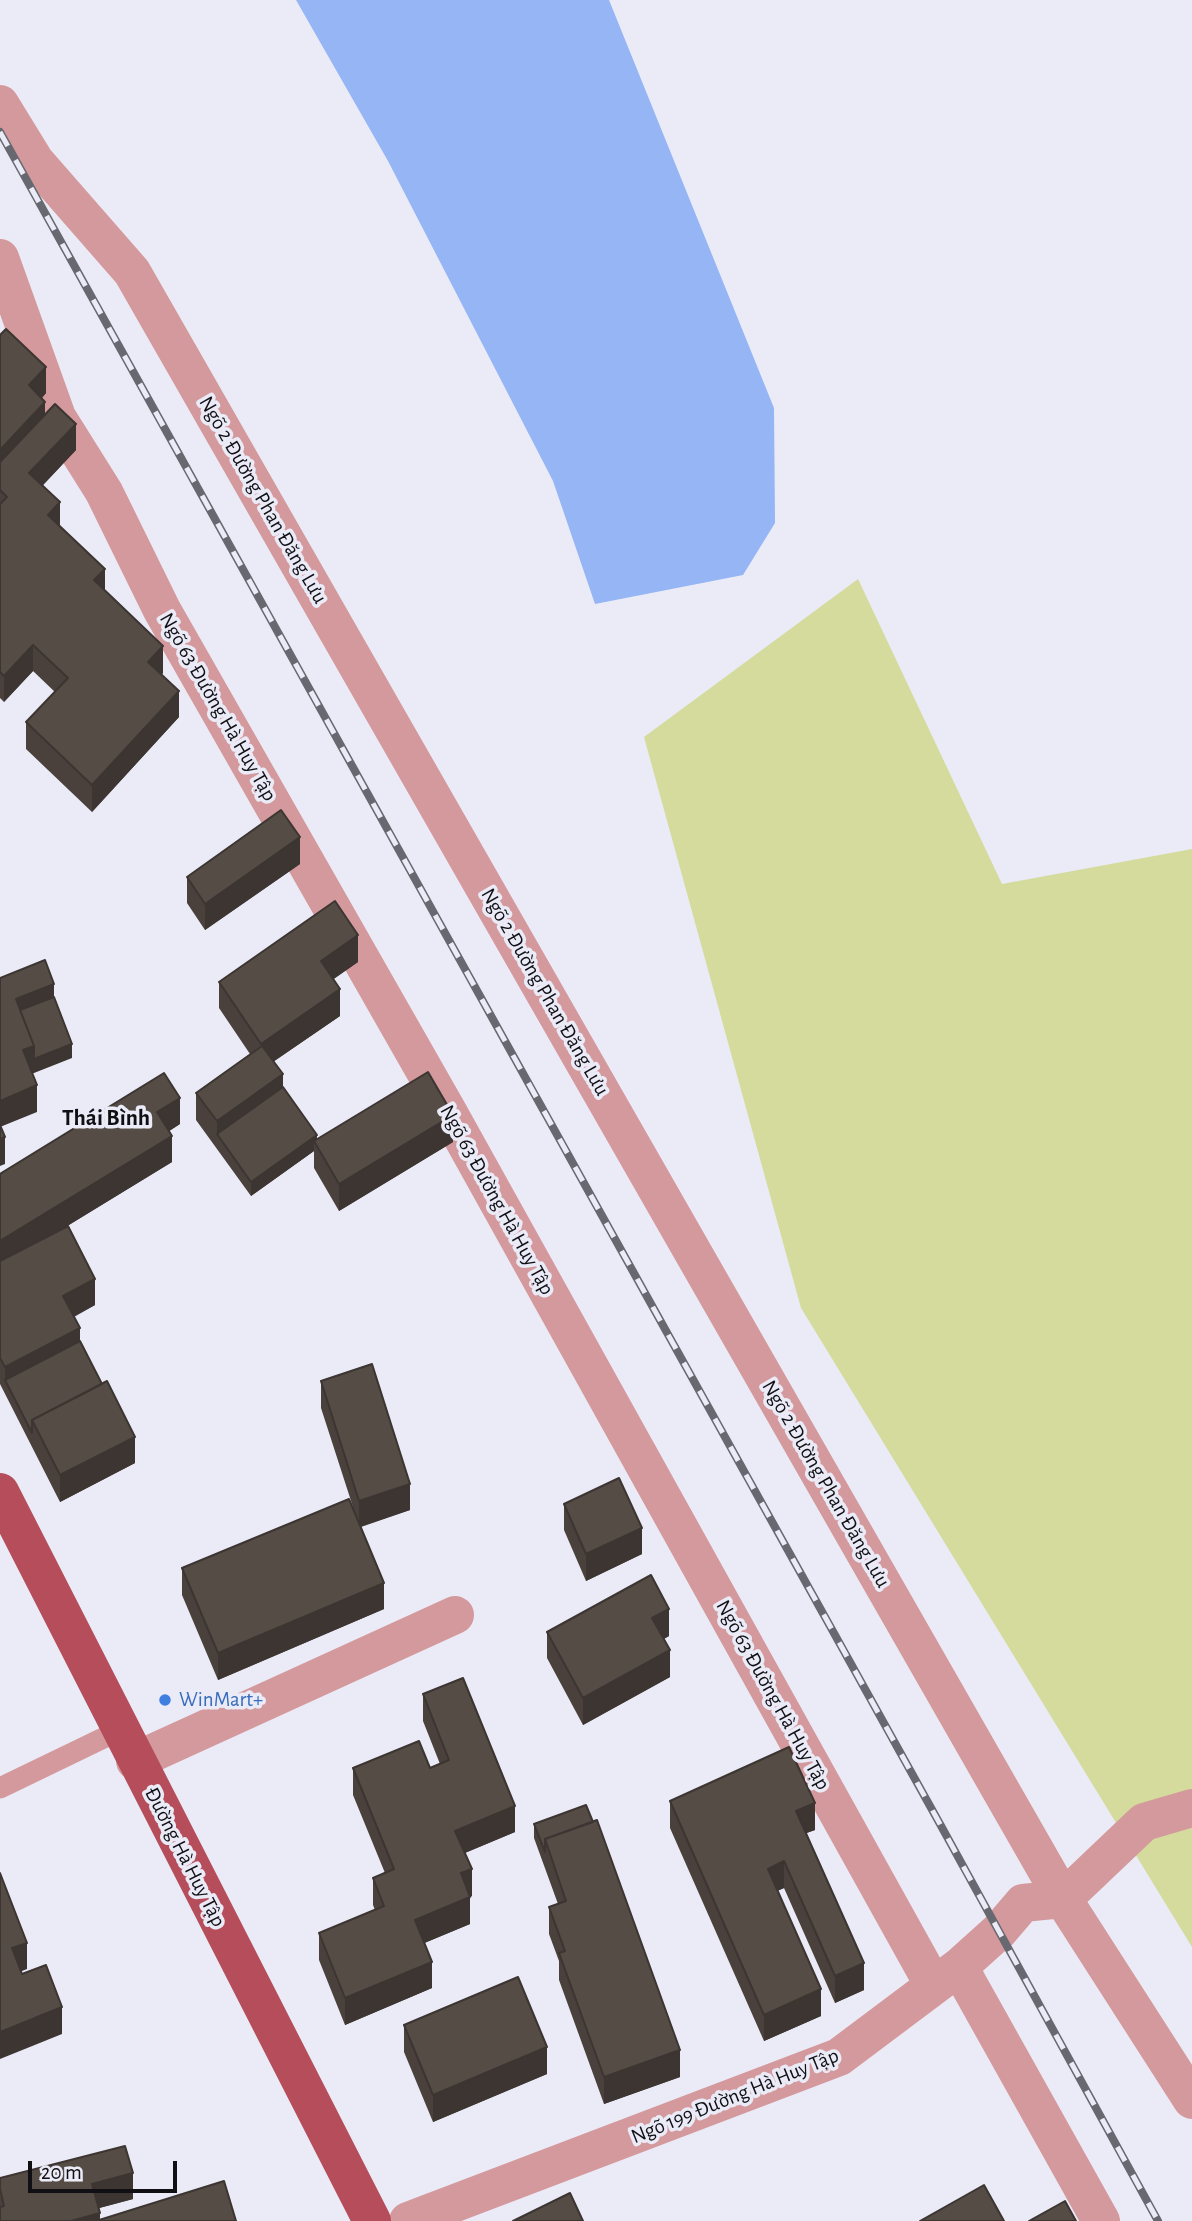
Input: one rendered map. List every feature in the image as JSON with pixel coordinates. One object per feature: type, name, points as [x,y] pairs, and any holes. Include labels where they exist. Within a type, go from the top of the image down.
[{"type":"main road","name":"Đường Hà Huy Tập","points":[[0,1492],[372,2221]]},
{"type":"street","name":"Ngõ 2 Đường Phan Đăng Lưu","points":[[0,104],[35,161],[132,272],[1063,1899],[1192,2100]]},
{"type":"street","name":"Ngõ 63 Đường Hà Huy Tập","points":[[0,258],[57,417],[104,492],[162,610],[947,1976],[1101,2221]]},
{"type":"street","points":[[128,1746],[455,1615]]},
{"type":"street","points":[[1063,1899],[1144,1822],[1192,1808]]},
{"type":"street","name":"Ngõ 199 Đường Hà Huy Tập","points":[[408,2221],[839,2057],[947,1976],[999,1931],[1023,1903],[1063,1899]]},
{"type":"lane","points":[[0,1788],[128,1746]]},
{"type":"green space","points":[[858,579],[1002,884],[1192,849],[1192,1947],[801,1308],[644,737]]},
{"type":"water","points":[[296,0],[609,0],[774,408],[775,523],[743,575],[595,604],[553,481],[388,161]]},
{"type":"building","points":[[6,329],[46,367],[29,385],[45,402],[0,450],[0,335]]},
{"type":"building","points":[[55,404],[76,424],[29,473],[60,502],[48,515],[105,569],[94,580],[163,646],[148,662],[179,691],[92,785],[26,722],[68,678],[33,645],[4,676],[0,672],[0,504],[7,497],[0,490],[0,462]]},
{"type":"building","points":[[281,810],[300,837],[205,904],[187,877]]},
{"type":"building","points":[[335,901],[358,935],[321,961],[340,989],[261,1044],[219,982]]},
{"type":"building","points":[[45,960],[54,984],[16,999],[34,1046],[23,1050],[37,1085],[0,1101],[0,978]]},
{"type":"building","points":[[54,997],[72,1044],[34,1059],[34,1046],[20,1010]]},
{"type":"building","points":[[262,1046],[283,1074],[217,1121],[196,1093]]},
{"type":"building","points":[[428,1072],[453,1115],[339,1184],[314,1141]]},
{"type":"building","points":[[164,1073],[180,1098],[157,1112],[172,1136],[0,1241],[0,1174]]},
{"type":"building","points":[[283,1087],[317,1135],[251,1182],[217,1134]]},
{"type":"building","points":[[0,1125],[5,1137],[0,1139]]},
{"type":"building","points":[[68,1226],[95,1279],[63,1296],[80,1328],[5,1367],[0,1358],[0,1261]]},
{"type":"building","points":[[80,1341],[102,1384],[32,1420],[32,1433],[5,1380]]},
{"type":"building","points":[[372,1364],[410,1484],[359,1501],[321,1381]]},
{"type":"building","points":[[107,1381],[135,1437],[60,1475],[32,1420]]},
{"type":"building","points":[[619,1478],[642,1528],[586,1554],[564,1504]]},
{"type":"building","points":[[349,1499],[384,1583],[218,1653],[182,1568]]},
{"type":"building","points":[[651,1575],[669,1609],[652,1618],[670,1650],[583,1698],[547,1632]]},
{"type":"building","points":[[463,1678],[515,1806],[455,1831],[472,1869],[461,1873],[470,1897],[415,1920],[432,1962],[345,1998],[319,1933],[384,1906],[373,1878],[394,1869],[353,1768],[419,1741],[430,1768],[449,1760],[423,1694]]},
{"type":"building","points":[[789,1747],[815,1803],[796,1811],[864,1963],[835,1976],[784,1861],[768,1869],[821,1989],[764,2015],[670,1801]]},
{"type":"building","points":[[586,1805],[593,1822],[545,1839],[545,1852],[534,1824]]},
{"type":"building","points":[[597,1820],[680,2050],[604,2077],[559,1953],[565,1951],[549,1907],[566,1901],[545,1839]]},
{"type":"building","points":[[0,1873],[27,1943],[12,1948],[22,1974],[46,1965],[62,2007],[0,2032]]},
{"type":"building","points":[[518,1977],[547,2047],[433,2095],[404,2025]]},
{"type":"building","points":[[125,2146],[133,2173],[92,2184],[100,2213],[71,2221],[0,2221],[0,2207],[4,2206],[0,2178]]},
{"type":"building","points":[[224,2181],[236,2221],[96,2221]]},
{"type":"building","points":[[984,2185],[1004,2221],[920,2221]]},
{"type":"building","points":[[570,2193],[583,2221],[513,2221]]},
{"type":"building","points":[[1065,2201],[1076,2221],[1029,2221]]},
{"type":"railway","points":[[0,132],[1158,2221]]},
{"type":"place","name":"WinMart+","points":[[165,1700]]},
{"type":"district","name":"Thái Bình","points":[[106,1118]]}]
